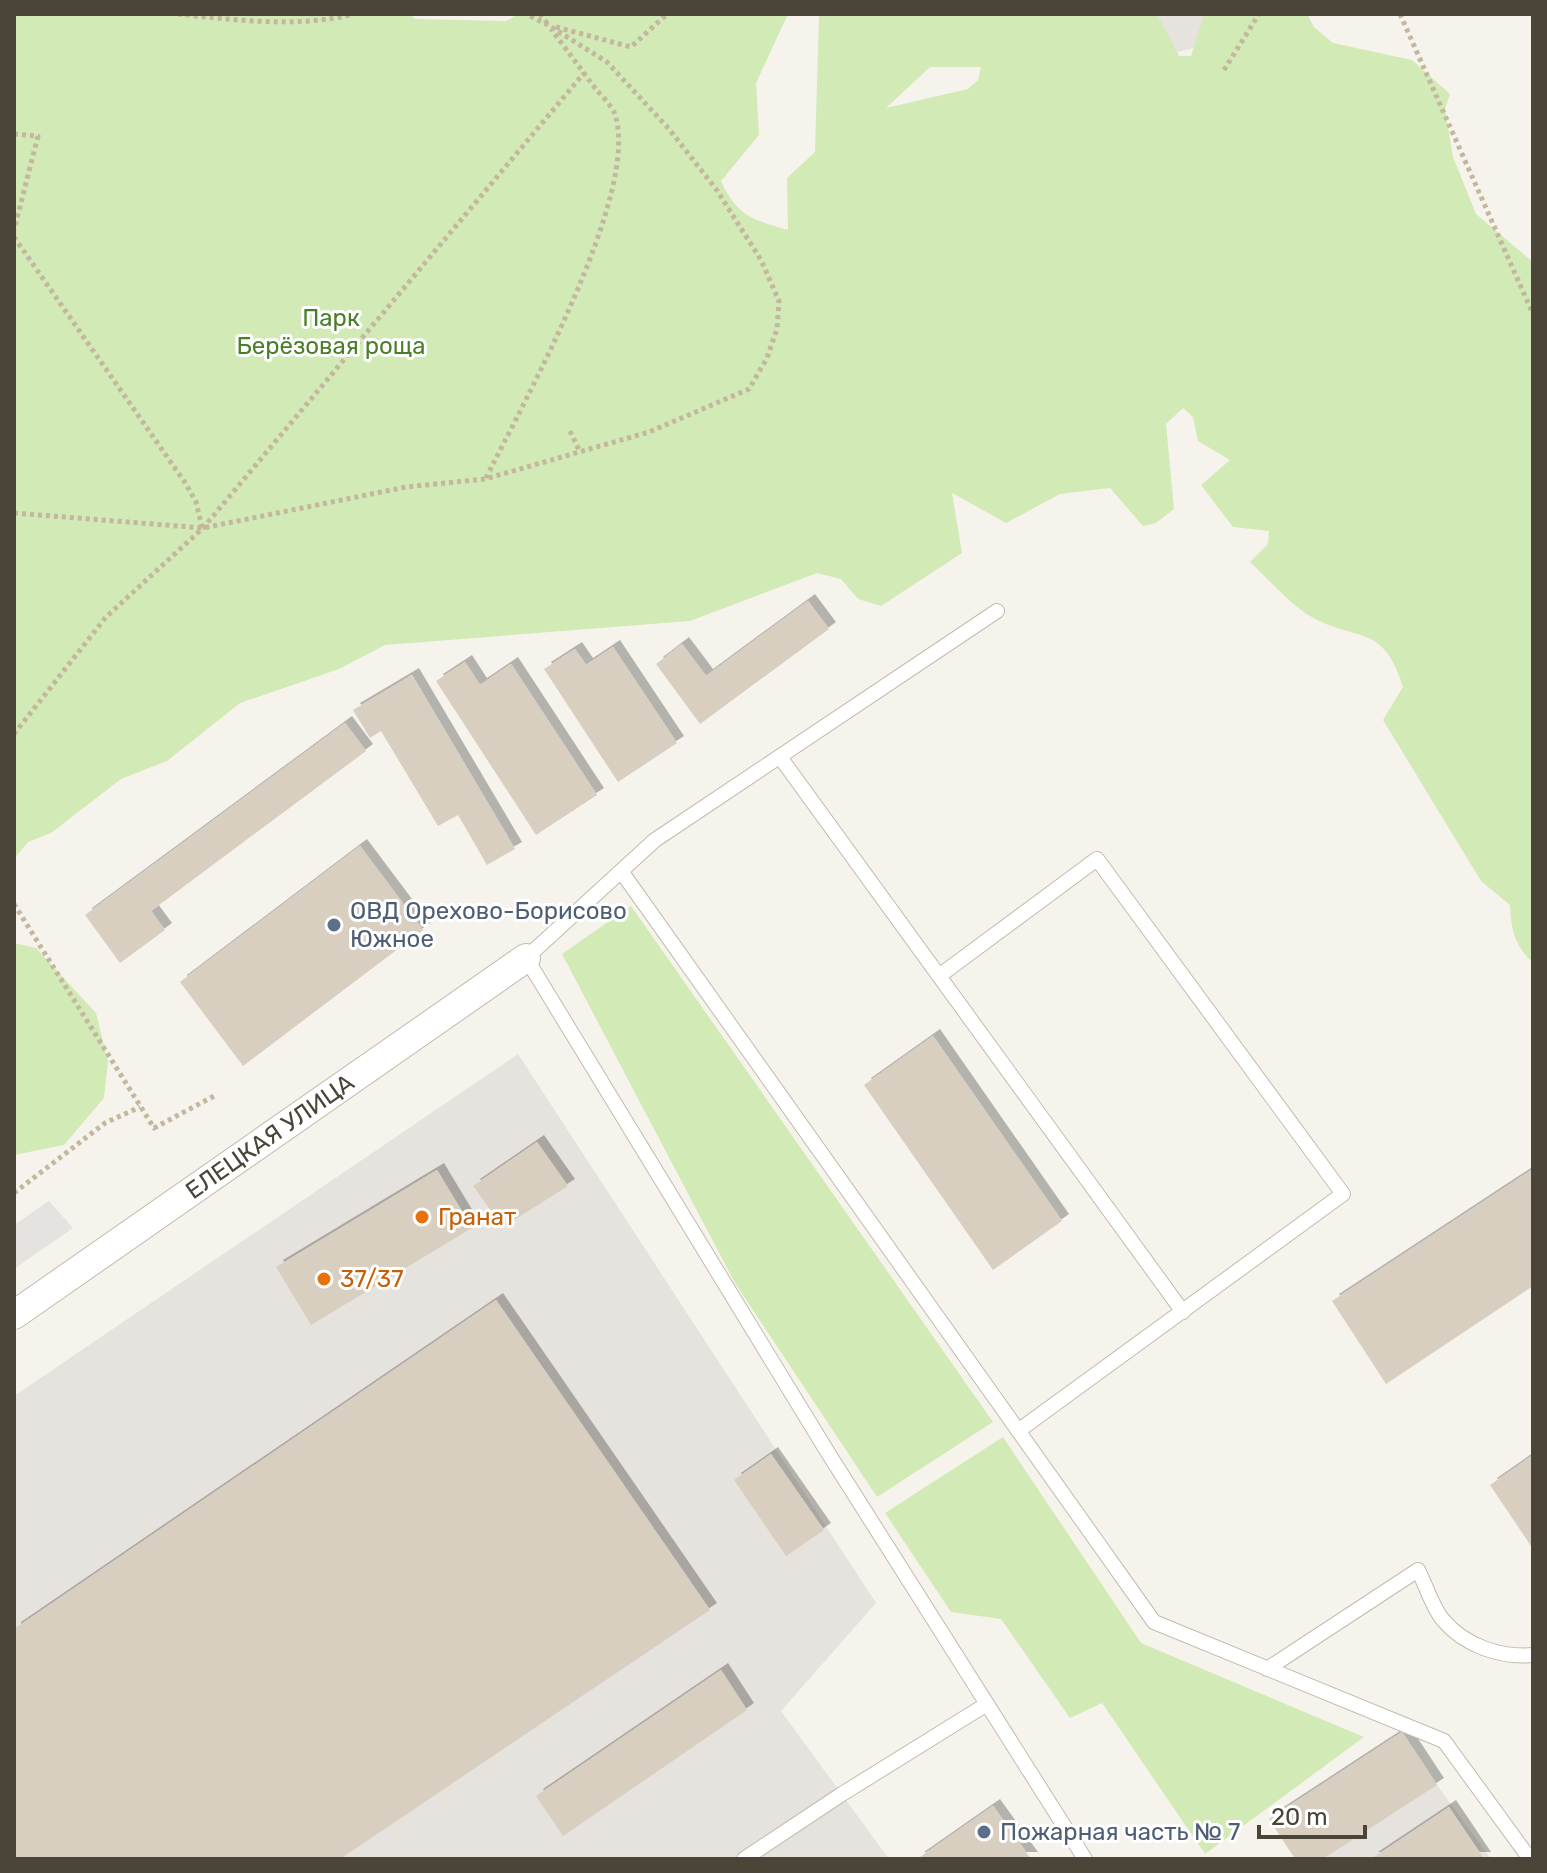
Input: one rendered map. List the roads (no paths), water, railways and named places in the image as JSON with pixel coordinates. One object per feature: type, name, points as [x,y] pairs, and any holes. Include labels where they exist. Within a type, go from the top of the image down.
[{"type":"street","name":"ЕЛЕЦКАЯ УЛИЦА","points":[[14,1315],[526,958]]},
{"type":"lane","points":[[997,611],[655,840],[526,958],[825,1448],[1085,1859]]},
{"type":"lane","points":[[780,757],[1183,1312]]},
{"type":"lane","points":[[939,976],[1097,859],[1343,1194],[1018,1431]]},
{"type":"lane","points":[[621,871],[1154,1622],[1444,1741],[1530,1859]]},
{"type":"lane","points":[[1267,1669],[1418,1570],[1442,1619],[1464,1639],[1511,1657],[1533,1655]]},
{"type":"lane","points":[[744,1859],[987,1704]]},
{"type":"place","name":"ОВД Орехово-Борисово Южное","points":[[334,925]]},
{"type":"place","name":"Гранат","points":[[422,1217]]},
{"type":"place","name":"37/37","points":[[324,1279]]},
{"type":"place","name":"Пожарная часть № 7","points":[[984,1832]]},
{"type":"park label","name":"Парк Берёзовая роща","points":[[331,332]]}]
